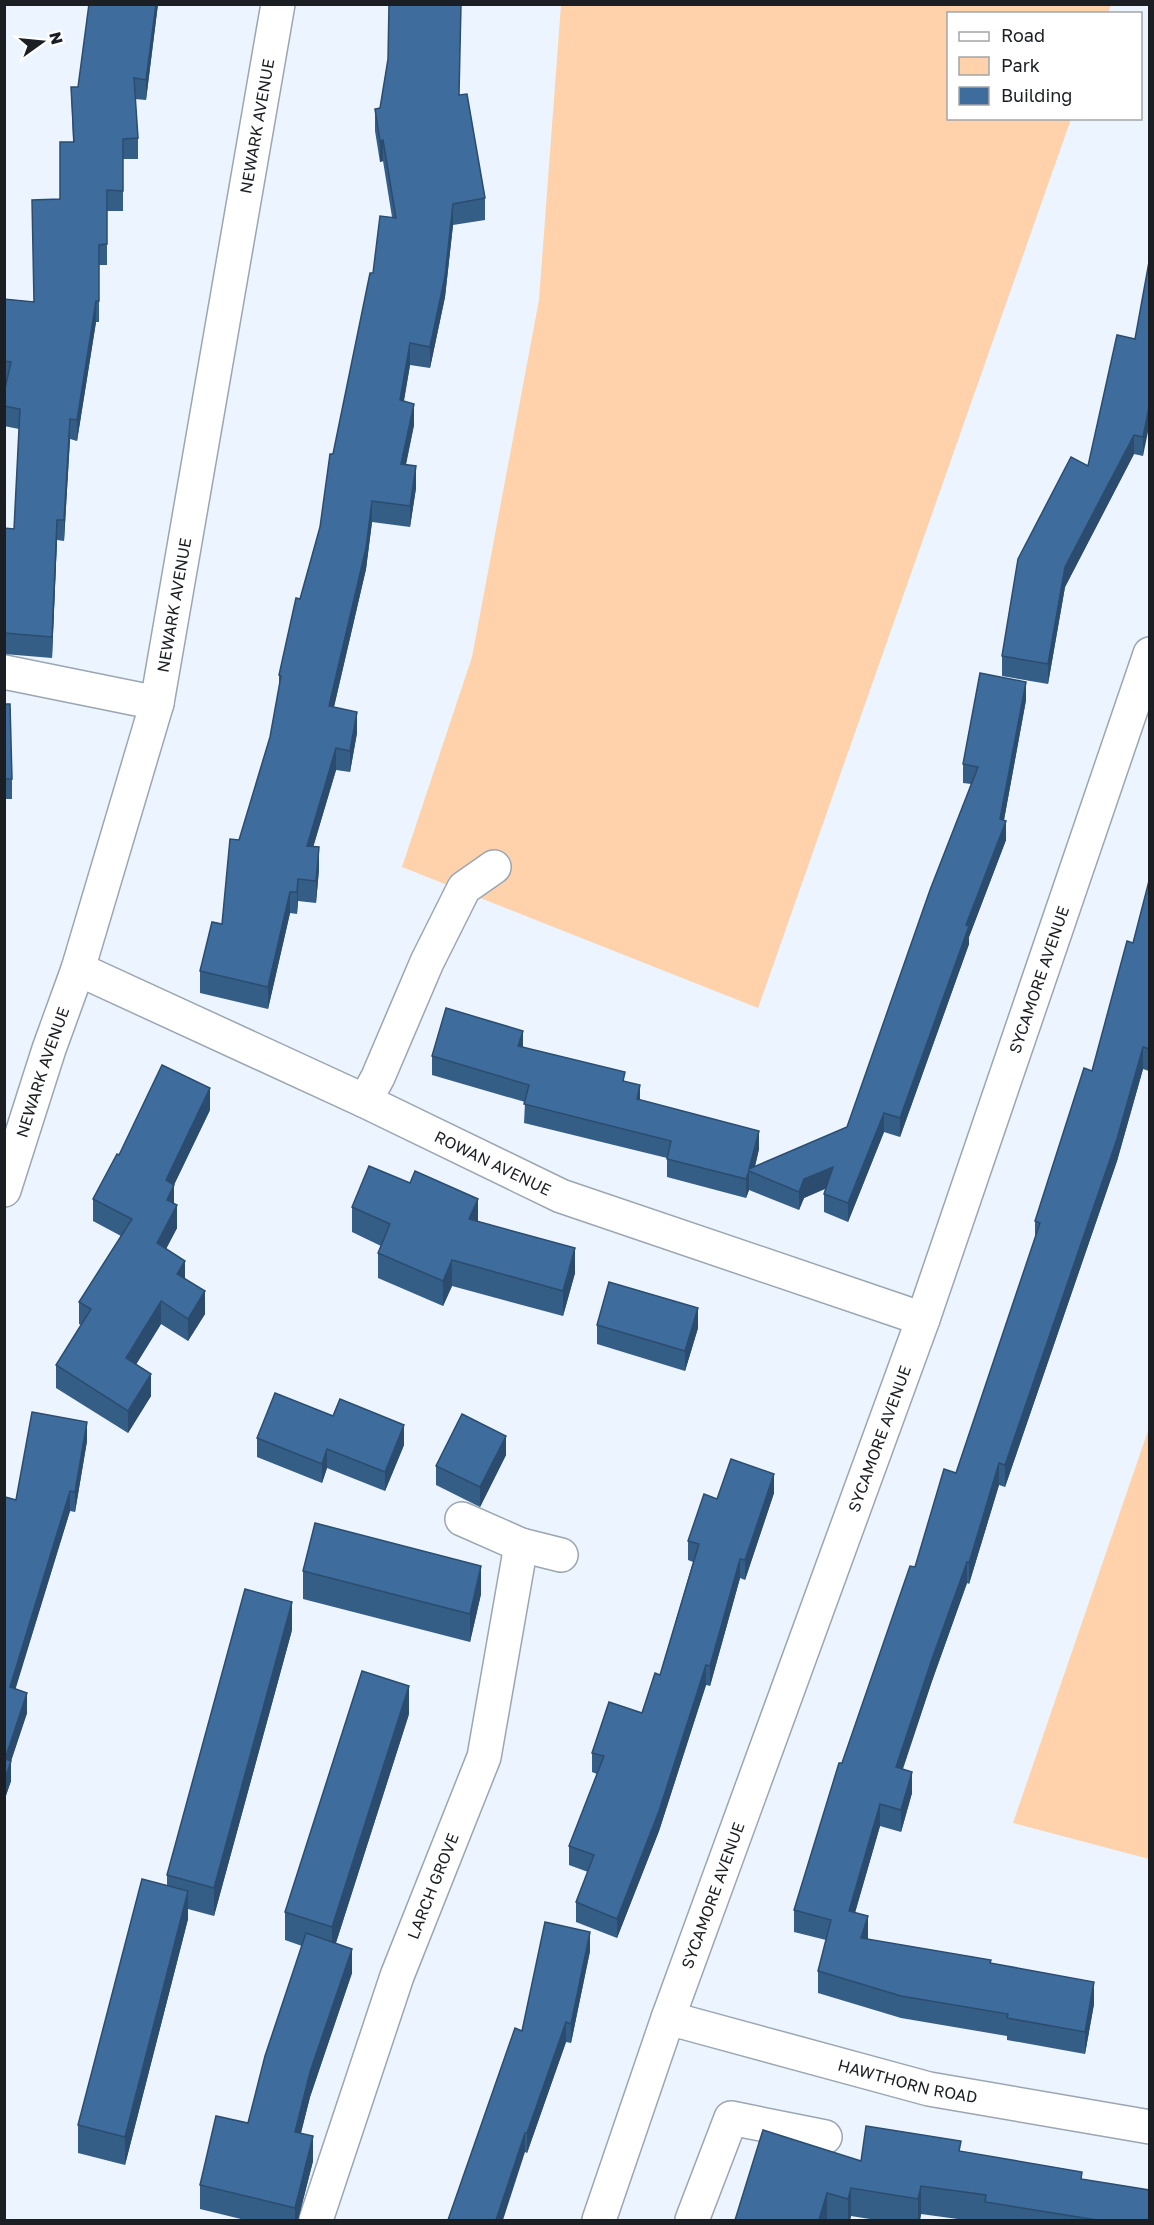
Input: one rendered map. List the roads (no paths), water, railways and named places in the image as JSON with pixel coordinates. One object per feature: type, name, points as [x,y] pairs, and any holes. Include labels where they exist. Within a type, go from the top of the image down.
[{"type":"street","name":"NEWARK AVENUE","points":[[4,1190],[49,1049],[78,969],[157,703],[278,4]]},
{"type":"street","name":"SYCAMORE AVENUE","points":[[599,2220],[668,2018],[923,1319],[1149,654]]},
{"type":"street","points":[[4,672],[157,703]]},
{"type":"street","points":[[364,1101],[378,1077],[427,962],[464,888],[494,867]]},
{"type":"street","name":"ROWAN AVENUE","points":[[78,969],[364,1101],[561,1196],[923,1319]]},
{"type":"street","points":[[462,1519],[521,1545],[561,1555]]},
{"type":"street","name":"LARCH GROVE","points":[[316,2220],[397,1976],[484,1757],[521,1545]]},
{"type":"street","name":"HAWTHORN ROAD","points":[[668,2018],[929,2089],[1149,2127]]},
{"type":"street","points":[[692,2220],[731,2118],[825,2137]]}]
